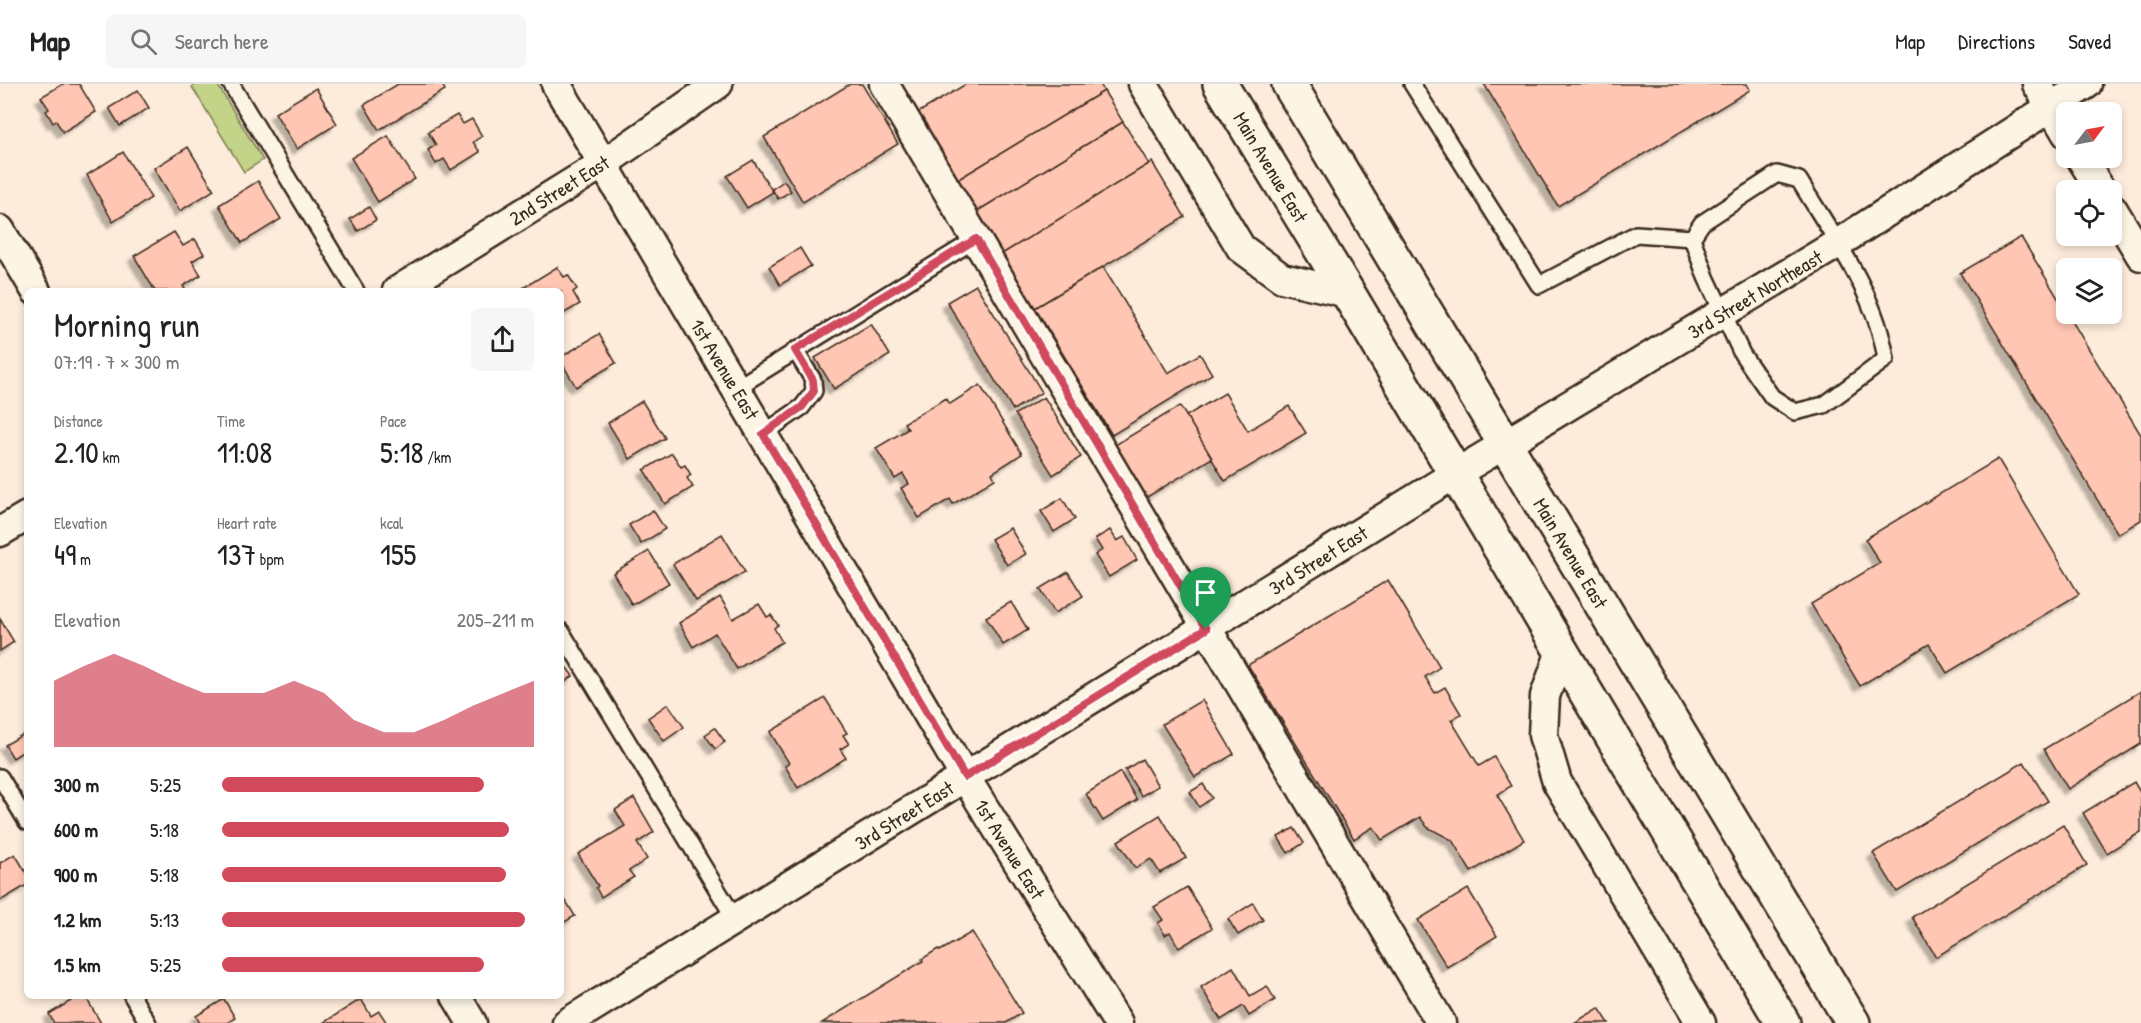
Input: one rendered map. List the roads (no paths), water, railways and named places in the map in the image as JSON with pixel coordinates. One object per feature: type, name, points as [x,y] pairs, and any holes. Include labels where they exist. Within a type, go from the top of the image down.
[{"type":"main road","name":"Main Avenue East","points":[[1220,84],[1348,293],[1783,1023]]},
{"type":"main road","name":"Main Avenue East","points":[[1289,84],[1854,1023]]},
{"type":"street","name":"1st Avenue East","points":[[556,84],[965,777],[1118,1023]]},
{"type":"street","name":"2nd Street East","points":[[402,288],[603,163],[718,84]]},
{"type":"street","points":[[884,84],[1440,1023]]},
{"type":"street","points":[[1143,84],[1241,248],[1282,278],[1348,293]]},
{"type":"street","name":"3rd Street Northeast","points":[[1455,474],[1837,243],[2044,96],[2087,84]]},
{"type":"street","points":[[2044,96],[2056,116]]},
{"type":"street","points":[[2122,225],[2141,256]]},
{"type":"street","points":[[0,230],[34,288]]},
{"type":"street","name":"3rd Street East","points":[[567,1023],[1455,474]]},
{"type":"street","points":[[0,532],[24,518]]},
{"type":"street","points":[[1561,651],[1545,696],[1543,735],[1557,782],[1701,1023]]},
{"type":"street","points":[[458,999],[472,1023]]},
{"type":"lane","points":[[231,84],[354,288]]},
{"type":"lane","points":[[1412,84],[1539,285],[1636,234],[1692,238]]},
{"type":"lane","points":[[1777,174],[1799,180],[1869,298],[1882,337],[1886,359],[1824,405],[1795,412],[1772,397],[1742,354],[1706,277],[1692,238],[1702,223],[1777,174]]},
{"type":"lane","points":[[736,388],[976,239]]},
{"type":"lane","points":[[763,434],[802,407],[814,391],[813,380],[795,350]]},
{"type":"lane","points":[[564,636],[735,920]]},
{"type":"lane","points":[[0,777],[24,817]]},
{"type":"lane","points":[[134,999],[148,1023]]}]
